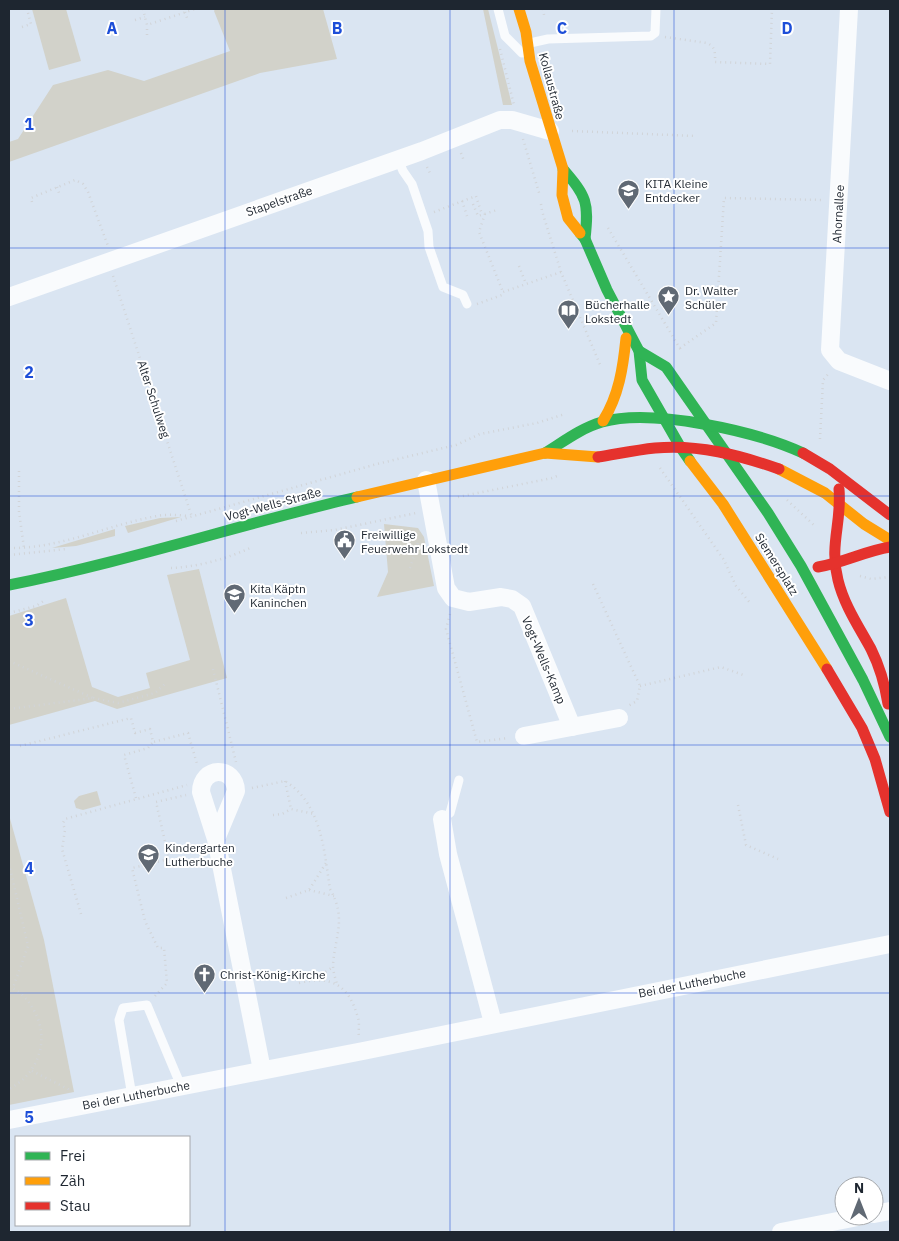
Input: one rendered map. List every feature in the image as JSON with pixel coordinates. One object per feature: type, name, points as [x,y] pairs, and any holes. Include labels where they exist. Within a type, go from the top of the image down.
[{"type":"main road","name":"Kollaustraße","points":[[519,9],[530,61],[551,134],[563,169],[580,190],[588,213],[586,239]]},
{"type":"main road","name":"Kollaustraße","points":[[563,169],[562,194],[568,218],[586,239],[607,290],[639,351],[642,380],[664,418]]},
{"type":"main road","points":[[602,422],[612,408],[621,383],[626,329]]},
{"type":"main road","name":"Kollaustraße","points":[[639,351],[666,367],[708,426]]},
{"type":"main road","points":[[694,408],[678,443],[749,458],[784,471],[825,493],[864,524],[890,540]]},
{"type":"main road","name":"Vogt-Wells-Straße","points":[[545,454],[590,426],[602,422],[634,416],[689,422],[782,444],[829,468],[890,515]]},
{"type":"main road","name":"Siemersplatz","points":[[664,418],[678,443],[723,504],[756,554],[845,698],[862,728],[875,759],[890,812]]},
{"type":"main road","name":"Siemersplatz","points":[[708,426],[801,566],[863,680],[890,735]]},
{"type":"main road","name":"Vogt-Wells-Straße","points":[[9,585],[40,579],[310,508],[545,454],[597,457],[678,443]]},
{"type":"main road","points":[[829,468],[839,485],[840,504],[834,565],[846,602],[881,674],[888,698],[890,735]]},
{"type":"main road","points":[[786,562],[801,566],[819,567],[834,565],[872,549],[890,546]]},
{"type":"main road","points":[[756,554],[771,559]]},
{"type":"street","name":"Ahornallee","points":[[839,361],[830,350],[849,9]]},
{"type":"street","name":"Stapelstraße","points":[[9,297],[506,120],[551,134]]},
{"type":"street","points":[[839,361],[890,381]]},
{"type":"street","name":"Vogt-Wells-Kamp","points":[[426,480],[446,588],[453,598],[469,602],[501,597],[512,599],[522,606],[572,727]]},
{"type":"street","points":[[524,736],[619,718]]},
{"type":"street","points":[[216,839],[233,783],[225,773],[214,772],[210,774],[202,786],[216,839],[262,1070]]},
{"type":"street","points":[[442,818],[450,863],[493,1023]]},
{"type":"street","name":"Bei der Lutherbuche","points":[[9,1120],[363,1051],[493,1023],[890,944]]},
{"type":"street","points":[[781,1232],[834,1222]]},
{"type":"lane","points":[[498,9],[505,36],[530,61]]},
{"type":"lane","points":[[527,44],[548,39],[647,37],[654,35],[656,9]]},
{"type":"lane","points":[[398,159],[402,171],[412,184],[428,231],[429,247],[443,287],[463,295],[466,304]]},
{"type":"lane","points":[[442,818],[450,813],[459,780]]},
{"type":"lane","points":[[132,1096],[120,1020],[123,1008],[147,1005],[181,1086]]},
{"type":"path","points":[[22,27],[31,24],[27,9]]},
{"type":"path","points":[[143,9],[148,25],[147,35]]},
{"type":"path","points":[[148,25],[195,9]]},
{"type":"path","points":[[654,35],[707,43],[713,46],[716,51],[715,62],[770,64],[772,9]]},
{"type":"path","points":[[185,12],[188,21]]},
{"type":"path","points":[[135,20],[145,17]]},
{"type":"path","points":[[500,47],[514,105]]},
{"type":"path","points":[[551,134],[577,130],[696,136]]},
{"type":"path","points":[[522,134],[541,198],[542,210],[562,272],[604,374]]},
{"type":"path","name":"Alter Schulweg","points":[[32,202],[31,198],[75,180],[83,184],[88,192],[198,538]]},
{"type":"path","points":[[57,186],[59,192]]},
{"type":"path","points":[[423,216],[476,196],[484,214],[480,232],[503,292]]},
{"type":"path","points":[[680,348],[716,323],[724,198],[839,201]]},
{"type":"path","points":[[462,201],[467,216]]},
{"type":"path","points":[[473,204],[478,216],[497,210]]},
{"type":"path","points":[[604,221],[684,355]]},
{"type":"path","points":[[519,266],[526,284]]},
{"type":"path","points":[[476,305],[502,295],[503,292],[562,272]]},
{"type":"path","points":[[819,462],[823,380],[839,361]]},
{"type":"path","points":[[9,548],[51,544],[157,516],[192,516],[377,464],[456,446],[480,434],[544,421],[568,413]]},
{"type":"path","points":[[659,467],[704,529],[724,560],[736,586],[751,604]]},
{"type":"path","points":[[19,472],[19,512],[24,548]]},
{"type":"path","points":[[454,498],[536,481]]},
{"type":"path","points":[[784,498],[808,519]]},
{"type":"path","points":[[298,534],[335,530],[415,513]]},
{"type":"path","points":[[410,568],[418,542],[425,532],[435,530]]},
{"type":"path","points":[[170,568],[187,567],[238,553],[256,544]]},
{"type":"path","points":[[9,555],[35,553]]},
{"type":"path","points":[[856,574],[871,579],[890,577]]},
{"type":"path","points":[[593,584],[640,686],[637,701],[621,709],[619,718]]},
{"type":"path","points":[[9,613],[36,606],[52,598]]},
{"type":"path","points":[[446,629],[477,742],[524,736]]},
{"type":"path","points":[[9,661],[94,698],[118,703],[155,693],[167,682]]},
{"type":"path","points":[[640,686],[721,667],[746,676]]},
{"type":"path","points":[[213,669],[236,762],[233,783],[285,781],[292,785],[305,799],[314,814],[322,834],[330,889],[339,913],[339,933],[333,967],[337,984],[353,1004],[359,1020],[358,1032],[363,1051]]},
{"type":"path","points":[[9,709],[94,698]]},
{"type":"path","points":[[20,746],[131,718],[135,733],[150,729],[153,742]]},
{"type":"path","points":[[136,798],[124,755],[148,748],[153,742],[188,733],[202,786]]},
{"type":"path","points":[[285,781],[291,809]]},
{"type":"path","points":[[81,914],[62,848],[65,830],[63,822],[65,819],[136,798],[202,786]]},
{"type":"path","points":[[147,1005],[167,983],[164,948],[158,948],[145,921],[132,868],[169,859],[156,802],[202,786]]},
{"type":"path","points":[[738,805],[746,844],[778,859]]},
{"type":"path","points":[[273,815],[291,809],[314,814]]},
{"type":"path","points":[[309,890],[326,863]]},
{"type":"path","points":[[9,864],[28,946],[13,988]]},
{"type":"path","points":[[286,898],[309,890],[334,897]]},
{"type":"path","points":[[313,980],[333,967]]},
{"type":"path","points":[[299,983],[326,979],[337,984]]},
{"type":"path","points":[[9,987],[28,1000],[38,1016],[42,1035],[40,1054],[32,1071],[19,1084],[9,1089]]},
{"type":"path","points":[[32,1071],[68,1090],[72,1108]]},
{"type":"shaded area","points":[[32,9],[66,9],[81,61],[49,70]]},
{"type":"shaded area","points":[[215,9],[323,9],[337,59],[260,73],[9,162],[9,142],[18,139],[53,85],[108,70],[144,81],[230,51],[214,11]]},
{"type":"shaded area","points":[[483,9],[488,9],[512,105],[503,105]]},
{"type":"shaded area","points":[[181,517],[128,533],[125,526],[160,518]]},
{"type":"shaded area","points":[[384,524],[418,528],[424,537],[434,586],[377,597],[388,572]]},
{"type":"shaded area","points":[[115,529],[115,536],[76,546],[52,548]]},
{"type":"shaded area","points":[[199,569],[227,678],[117,709],[95,701],[9,725],[9,616],[66,598],[92,687],[118,697],[150,688],[146,673],[190,660],[167,575]]},
{"type":"shaded area","points":[[97,791],[101,805],[83,810],[76,808],[74,801],[79,796]]},
{"type":"shaded area","points":[[9,815],[44,940],[74,1092],[9,1105]]},
{"type":"traffic: fast","points":[[563,169],[582,194],[587,216],[585,239]]},
{"type":"traffic: fast","points":[[580,233],[585,239],[607,290],[639,351],[642,380],[690,461]]},
{"type":"traffic: fast","points":[[639,351],[666,367],[768,513],[801,566],[863,680],[890,737]]},
{"type":"traffic: fast","points":[[545,453],[587,428],[602,422],[623,418],[675,420],[703,424],[758,437],[803,453]]},
{"type":"traffic: fast","points":[[9,585],[53,576],[357,497]]},
{"type":"traffic: slow","points":[[519,9],[526,32],[530,61],[563,169],[562,195],[568,218],[580,233]]},
{"type":"traffic: slow","points":[[603,421],[617,391],[626,338]]},
{"type":"traffic: slow","points":[[357,497],[545,453],[598,457]]},
{"type":"traffic: slow","points":[[690,461],[723,504],[827,669]]},
{"type":"traffic: slow","points":[[779,469],[825,493],[864,524],[890,540]]},
{"type":"traffic: jam","points":[[598,457],[655,448],[703,449],[734,455],[779,469]]},
{"type":"traffic: jam","points":[[803,453],[830,469],[890,515]]},
{"type":"traffic: jam","points":[[839,489],[839,513],[835,545],[838,580],[848,607],[877,663],[884,683],[888,704]]},
{"type":"traffic: jam","points":[[818,567],[890,547]]},
{"type":"traffic: jam","points":[[827,669],[862,728],[875,759],[890,812]]},
{"type":"place","name":"KITA Kleine Entdecker","points":[[629,209]]},
{"type":"place","name":"Dr. Walter Schüler","points":[[669,316]]},
{"type":"place","name":"Bücherhalle Lokstedt","points":[[569,330]]},
{"type":"place","name":"Freiwillige Feuerwehr Lokstedt","points":[[345,560]]},
{"type":"place","name":"Kita Käptn Kaninchen","points":[[234,614]]},
{"type":"place","name":"Kindergarten Lutherbuche","points":[[149,873]]},
{"type":"place","name":"Christ-König-Kirche","points":[[204,993]]}]
